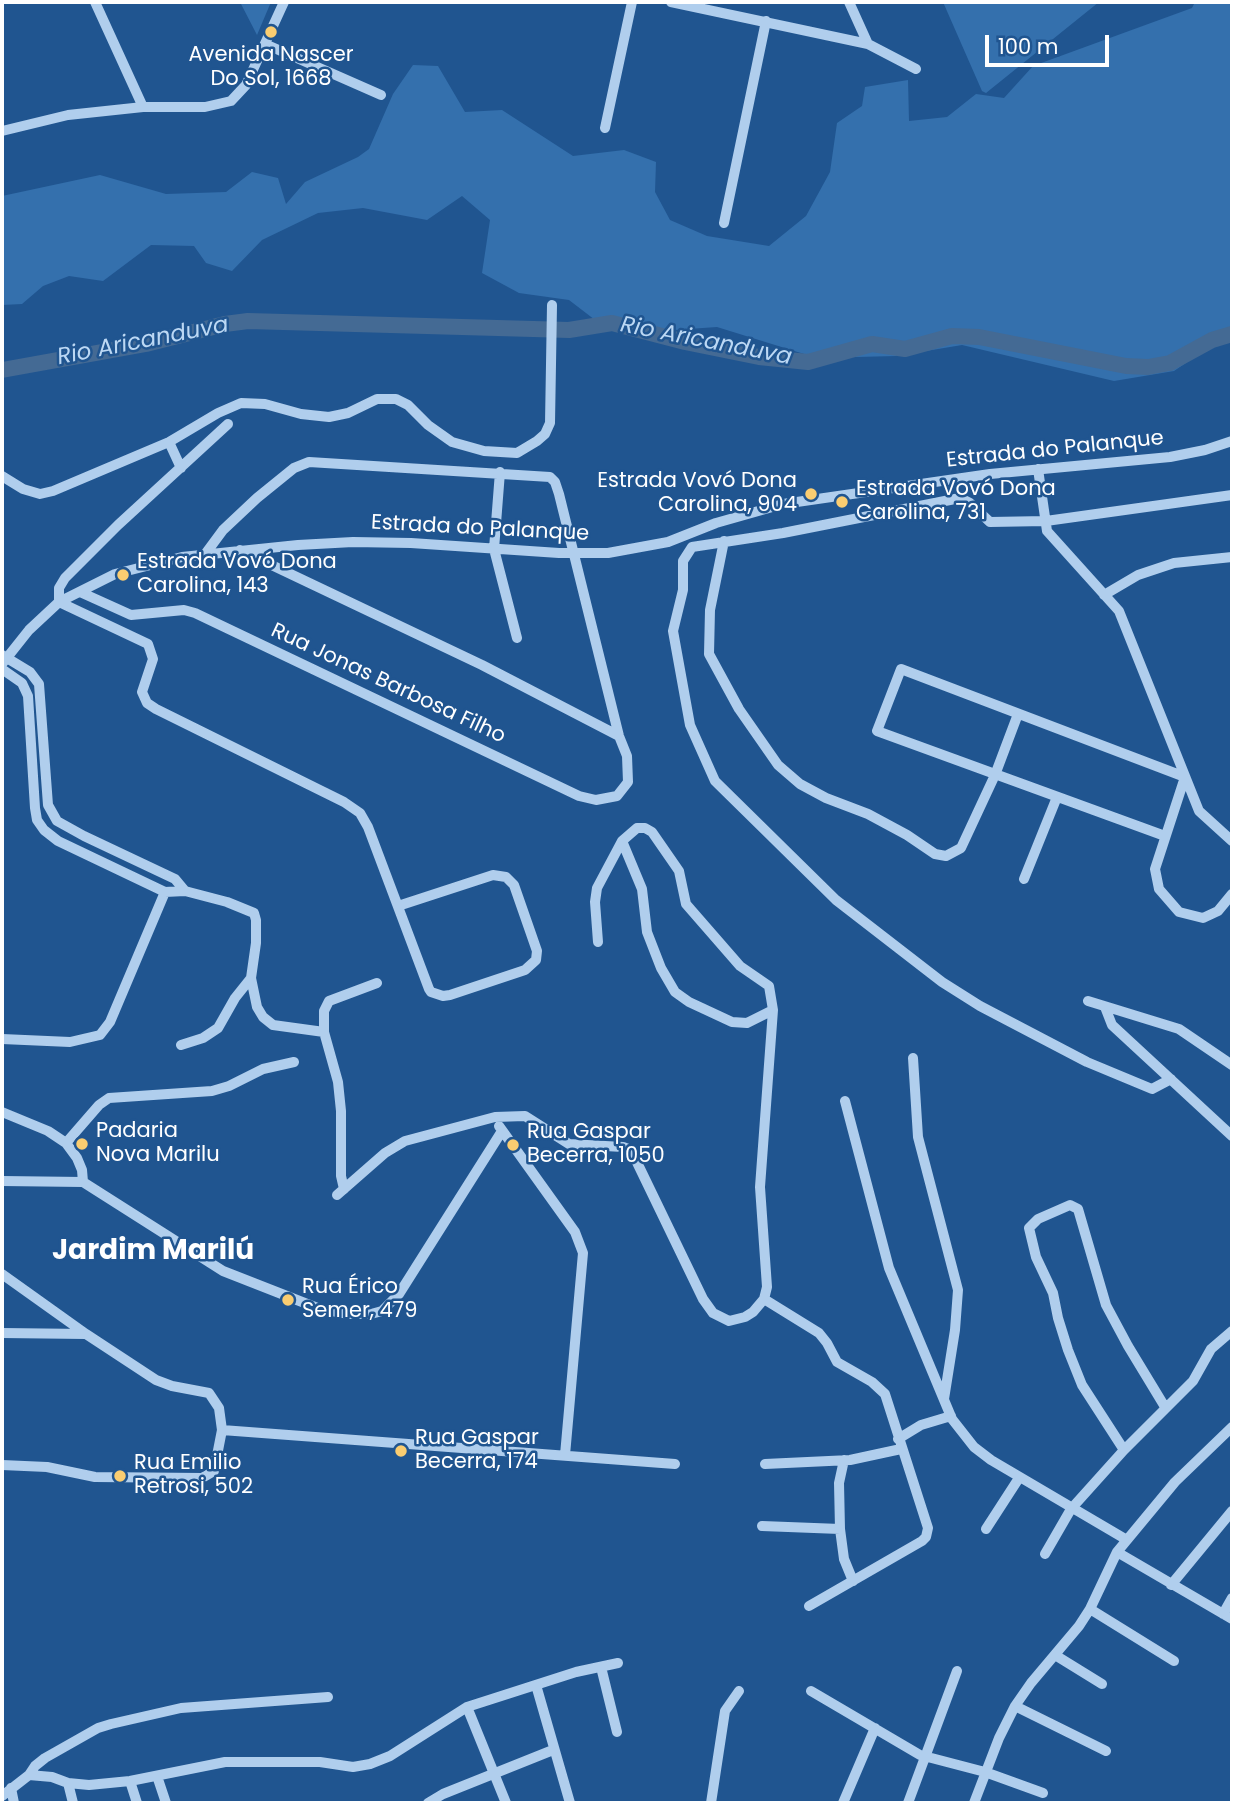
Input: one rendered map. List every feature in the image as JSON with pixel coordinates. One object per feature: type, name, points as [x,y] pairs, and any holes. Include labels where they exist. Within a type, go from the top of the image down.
[{"type":"street","points":[[95,2],[143,107]]},
{"type":"street","points":[[2,130],[68,116],[143,107],[205,107],[231,101],[246,85],[284,2]]},
{"type":"street","points":[[605,128],[632,2]]},
{"type":"street","points":[[671,2],[868,44],[916,69]]},
{"type":"street","points":[[849,2],[868,44]]},
{"type":"street","points":[[724,223],[766,21]]},
{"type":"street","points":[[265,44],[381,94]]},
{"type":"street","points":[[2,476],[23,489],[40,494],[53,491],[169,442],[241,403],[265,404],[301,414],[329,417],[348,413],[369,402],[385,398],[396,399],[408,405],[428,425],[452,442],[484,451],[517,453],[545,434],[550,423],[552,304]]},
{"type":"street","points":[[228,424],[65,578],[59,587],[59,602],[148,644],[153,659],[142,692],[144,700],[156,709],[332,796],[360,813],[368,827],[429,989],[437,995],[450,995],[525,970],[536,960],[537,951],[514,886],[506,877],[493,875],[398,905]]},
{"type":"street","name":"Estrada do Palanque","points":[[3,661],[29,629],[59,602],[133,568],[206,553],[353,542],[411,542],[494,549],[608,553],[668,542],[716,523],[783,504],[990,474],[1170,457],[1232,441]]},
{"type":"street","points":[[169,442],[181,468]]},
{"type":"street","points":[[206,553],[236,516],[294,468],[303,464],[316,461],[500,472],[494,549],[517,638]]},
{"type":"street","points":[[1038,469],[1047,531],[1119,611],[1199,811],[1232,841]]},
{"type":"street","name":"Rua Jonas Barbosa Filho","points":[[80,592],[131,615],[189,610],[579,796],[596,800],[617,796],[629,775],[627,756],[619,736],[559,494],[552,478],[545,475],[500,472]]},
{"type":"street","points":[[1171,1079],[1152,1089],[1087,1062],[980,1006],[942,982],[836,900],[715,781],[690,725],[673,631],[683,590],[683,561],[692,547],[783,533],[960,498],[970,503],[990,522],[1046,521],[1232,495]]},
{"type":"street","points":[[723,541],[710,610],[709,654],[739,709],[778,765],[800,784],[826,798],[868,814],[935,854],[946,856],[961,848],[995,775],[1018,714]]},
{"type":"street","points":[[240,550],[482,665],[619,736]]},
{"type":"street","points":[[1104,595],[1138,575],[1174,563],[1232,557]]},
{"type":"street","points":[[3,661],[30,672],[38,684],[48,805],[57,821],[175,879],[185,891]]},
{"type":"street","points":[[3,661],[22,682],[29,696],[35,808],[40,827],[58,841],[165,892],[185,891],[251,911],[256,916],[256,943],[251,978],[257,1007],[268,1022],[282,1027],[324,1032]]},
{"type":"street","points":[[1165,836],[877,732],[901,669],[1185,777]]},
{"type":"street","points":[[1185,777],[1155,869],[1159,889],[1179,912],[1203,918],[1218,911],[1232,894]]},
{"type":"street","points":[[1024,879],[1057,797]]},
{"type":"street","points":[[377,984],[329,1001],[324,1011],[324,1032],[338,1082],[340,1101],[341,1192],[385,1153],[405,1141],[495,1117],[525,1116],[569,1144],[623,1147],[631,1150],[703,1299],[713,1313],[729,1321],[746,1317],[764,1299],[767,1287],[760,1187],[773,1010],[769,986],[740,966],[686,904],[679,871],[652,832],[640,827],[622,841],[597,888],[594,902],[597,942]]},
{"type":"street","points":[[622,841],[642,889],[647,932],[661,968],[675,992],[689,1002],[732,1022],[747,1023],[773,1010]]},
{"type":"street","points":[[2,1039],[83,1041],[96,1038],[104,1032],[165,892]]},
{"type":"street","points":[[181,1045],[203,1038],[218,1028],[235,998],[251,978]]},
{"type":"street","points":[[1087,1001],[1179,1029],[1232,1065]]},
{"type":"street","points":[[1105,1007],[1112,1026],[1232,1136]]},
{"type":"street","points":[[913,1058],[918,1137],[958,1290],[944,1401]]},
{"type":"street","points":[[66,1143],[99,1105],[109,1098],[212,1091],[229,1086],[263,1069],[294,1062]]},
{"type":"street","points":[[845,1101],[889,1268],[951,1416],[974,1447],[1020,1478],[1127,1540]]},
{"type":"street","points":[[2,1112],[47,1130],[66,1143],[77,1158],[83,1182]]},
{"type":"street","points":[[495,1117],[502,1131],[575,1232],[583,1254],[565,1455]]},
{"type":"street","points":[[2,1181],[83,1182],[206,1262],[234,1277],[320,1309],[349,1314],[371,1314],[382,1311],[399,1294],[502,1131]]},
{"type":"street","points":[[1124,1450],[1082,1385],[1068,1350],[1054,1293],[1036,1257],[1029,1228],[1038,1219],[1070,1205],[1078,1209],[1106,1305],[1165,1407]]},
{"type":"street","points":[[2,1274],[86,1334],[163,1384],[209,1393],[219,1408],[222,1430],[214,1471],[202,1478],[96,1476],[47,1466],[2,1465]]},
{"type":"street","points":[[764,1299],[819,1333],[837,1362],[881,1388],[889,1402],[899,1444],[925,1517],[928,1533],[922,1541],[809,1606]]},
{"type":"street","points":[[2,1333],[86,1334]]},
{"type":"street","points":[[1045,1554],[1072,1509],[1124,1450],[1194,1381],[1212,1349],[1230,1337]]},
{"type":"street","points":[[765,1464],[844,1460],[899,1444],[921,1425],[951,1416]]},
{"type":"street","points":[[974,1803],[1015,1706],[1090,1609],[1117,1552],[1175,1482],[1232,1427]]},
{"type":"street","points":[[222,1430],[676,1464]]},
{"type":"street","points":[[844,1460],[839,1483],[840,1529],[844,1559],[853,1581]]},
{"type":"street","points":[[986,1529],[1020,1478]]},
{"type":"street","points":[[1171,1585],[1232,1511]]},
{"type":"street","points":[[762,1526],[840,1529]]},
{"type":"street","points":[[1117,1552],[1228,1616],[1232,1598]]},
{"type":"street","points":[[1090,1609],[1174,1661]]},
{"type":"street","points":[[1055,1655],[1102,1684]]},
{"type":"street","points":[[29,1775],[89,1785],[130,1782],[225,1762],[320,1762],[353,1767],[370,1764],[390,1756],[467,1707],[618,1663]]},
{"type":"street","points":[[601,1667],[617,1732]]},
{"type":"street","points":[[908,1803],[957,1671]]},
{"type":"street","points":[[536,1685],[570,1803]]},
{"type":"street","points":[[711,1803],[725,1711],[739,1691]]},
{"type":"street","points":[[811,1691],[920,1755],[985,1772],[1043,1793]]},
{"type":"street","points":[[2,1796],[29,1775],[44,1758],[98,1728],[111,1724],[181,1708],[328,1697]]},
{"type":"street","points":[[1015,1706],[1106,1751]]},
{"type":"street","points":[[467,1707],[506,1803]]},
{"type":"street","points":[[843,1803],[875,1728]]},
{"type":"street","points":[[428,1803],[492,1773],[553,1750]]},
{"type":"street","points":[[157,1776],[166,1803]]},
{"type":"street","points":[[130,1782],[136,1803]]},
{"type":"street","points":[[68,1783],[73,1803]]},
{"type":"street","points":[[11,1788],[14,1803]]},
{"type":"shaded area","points":[[240,2],[271,2],[257,35]]},
{"type":"shaded area","points":[[943,2],[1099,2],[986,93],[982,91]]},
{"type":"shaded area","points":[[1195,2],[1232,2],[1232,341],[1217,342],[1174,371],[1114,381],[962,345],[896,356],[817,358],[717,327],[660,331],[599,323],[569,300],[519,293],[482,273],[490,220],[462,196],[427,220],[363,208],[318,213],[262,240],[232,271],[206,263],[194,246],[151,245],[103,281],[69,276],[43,286],[22,304],[2,305],[2,196],[100,175],[166,194],[226,192],[252,172],[278,178],[286,204],[305,182],[369,149],[393,94],[413,65],[438,66],[465,112],[502,110],[573,156],[624,150],[656,162],[655,192],[670,220],[707,236],[769,246],[806,216],[830,172],[837,123],[862,106],[865,87],[908,80],[909,121],[947,117],[976,94],[1004,98],[1033,66],[1192,8]]},
{"type":"waterway","name":"Rio Aricanduva","points":[[2,370],[146,344],[225,324],[248,321],[569,330],[612,323],[759,357],[808,362],[872,344],[905,349],[952,336],[979,337],[1126,366],[1148,367],[1170,363],[1212,340],[1232,334]]},
{"type":"place","name":"Avenida Nascer Do Sol, 1668","points":[[271,32]]},
{"type":"place","name":"Estrada Vovó Dona Carolina, 904","points":[[811,494]]},
{"type":"place","name":"Estrada Vovó Dona Carolina, 731","points":[[842,502]]},
{"type":"place","name":"Estrada Vovó Dona Carolina, 143","points":[[123,575]]},
{"type":"place","name":"Padaria Nova Marilu","points":[[82,1144]]},
{"type":"place","name":"Rua Gaspar Becerra, 1050","points":[[513,1145]]},
{"type":"place","name":"Rua Érico Semer, 479","points":[[288,1300]]},
{"type":"place","name":"Rua Gaspar Becerra, 174","points":[[401,1451]]},
{"type":"place","name":"Rua Emilio Retrosi, 502","points":[[120,1476]]},
{"type":"district","name":"Jardim Marilú","points":[[153,1252]]}]
